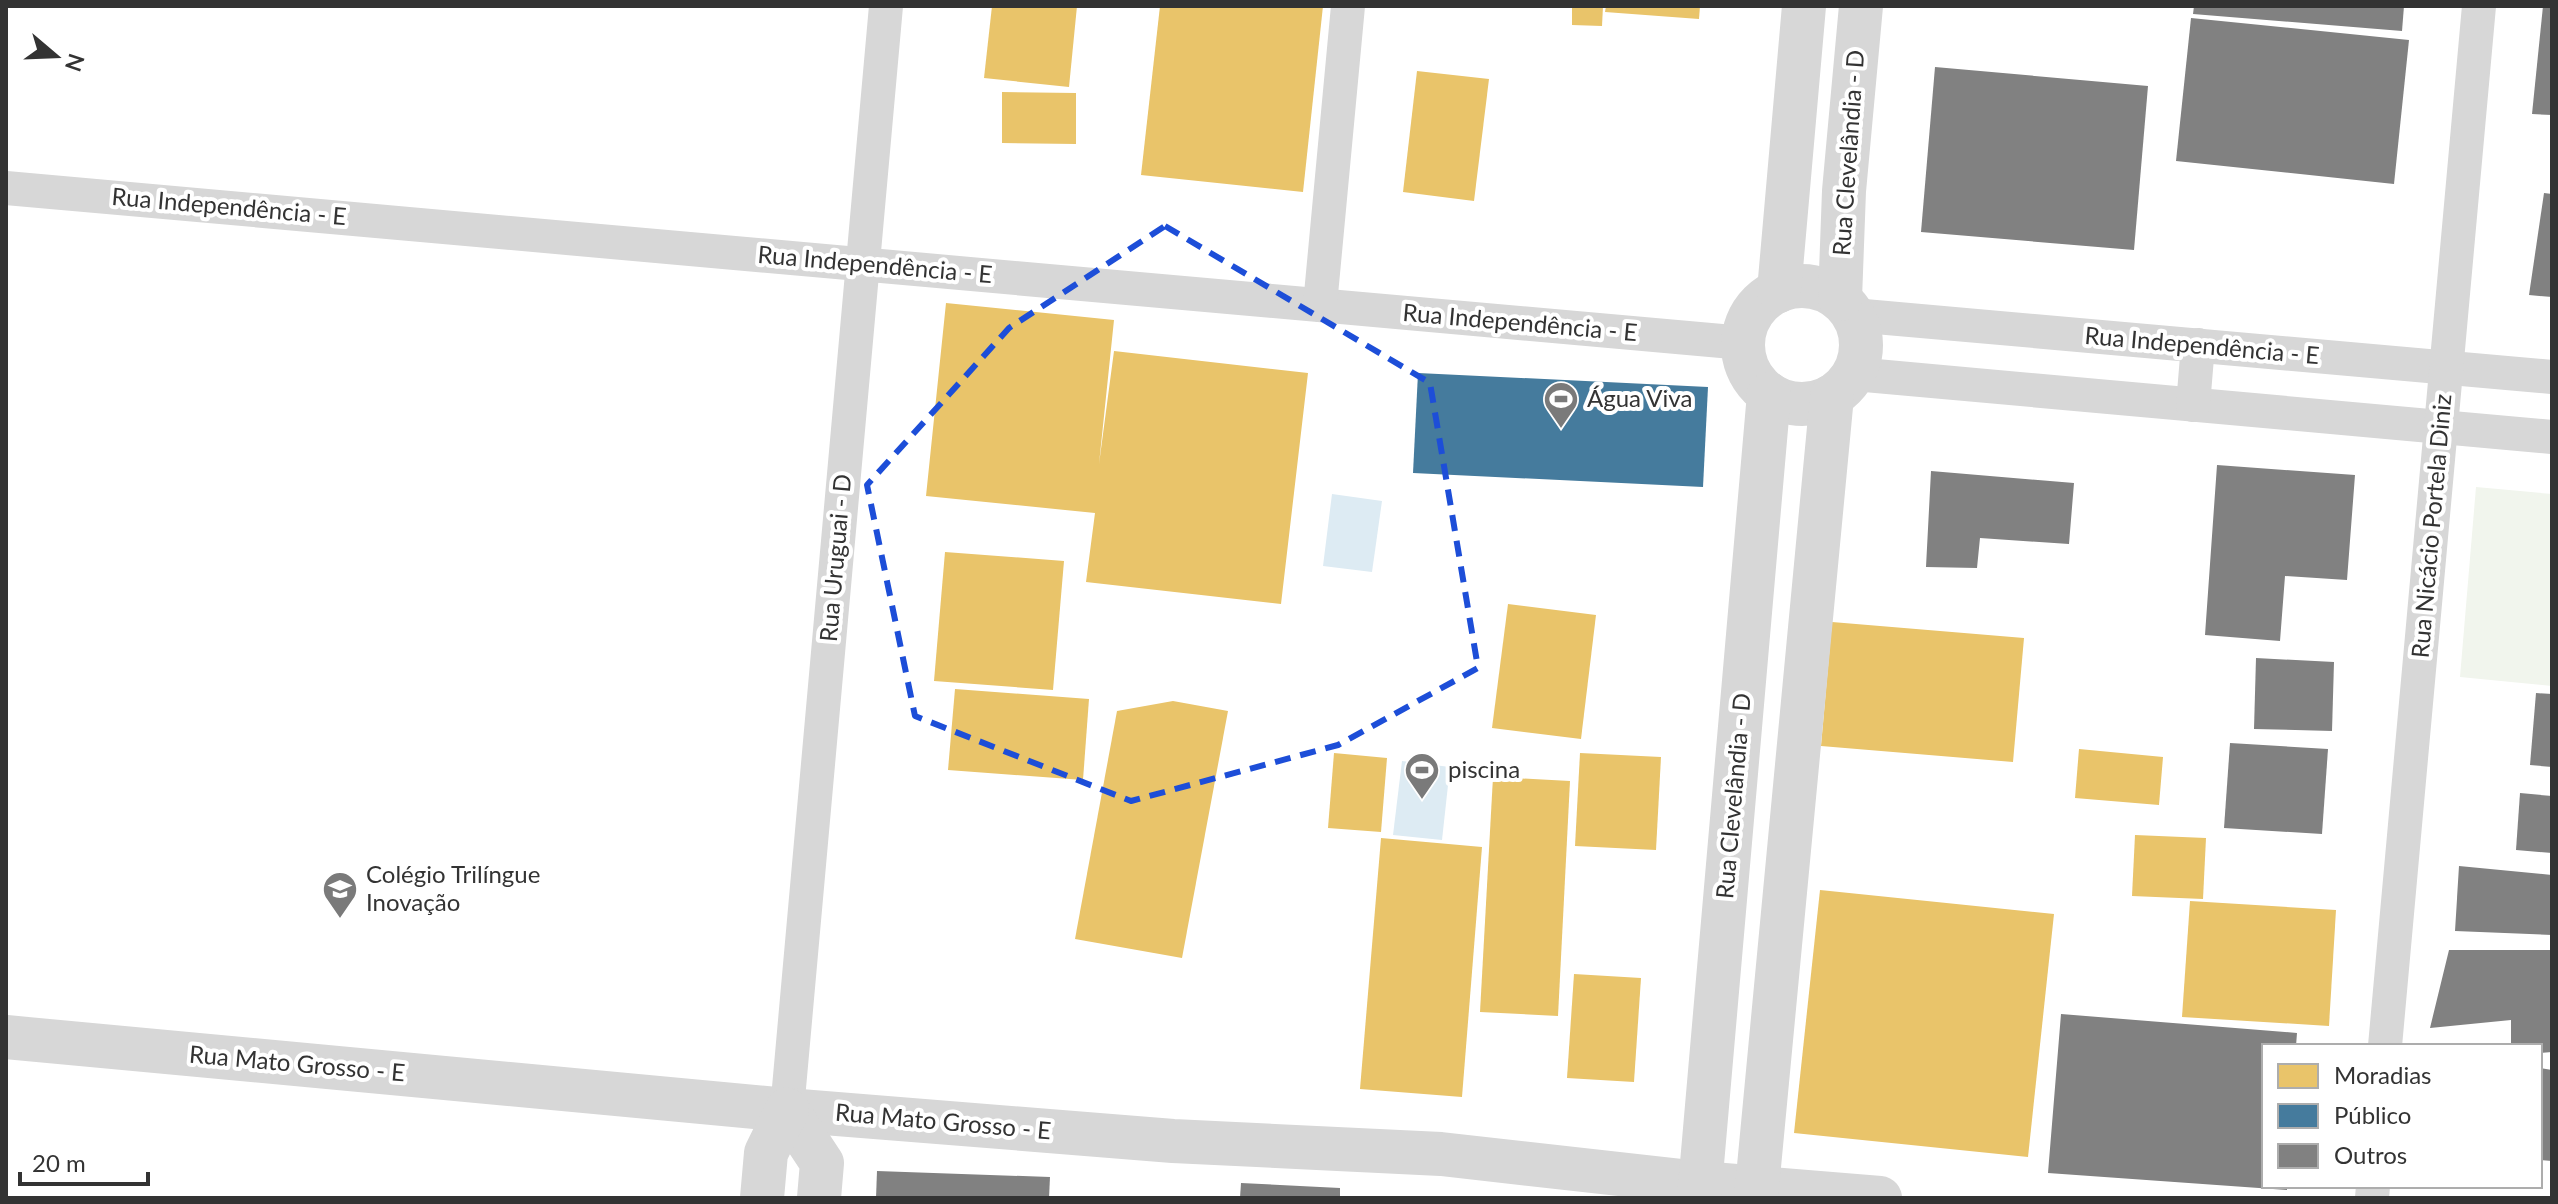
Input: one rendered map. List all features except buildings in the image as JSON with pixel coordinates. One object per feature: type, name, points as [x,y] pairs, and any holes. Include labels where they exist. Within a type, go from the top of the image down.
[{"type":"street","name":"Rua Uruguai - D","points":[[762,1198],[766,1153],[787,1110],[886,6]]},
{"type":"street","points":[[1320,305],[1348,6]]},
{"type":"street","points":[[1779,291],[1804,6]]},
{"type":"street","name":"Rua Clevelândia - D","points":[[1846,307],[1844,191],[1861,6]]},
{"type":"street","name":"Rua Nicácio Portela Diniz","points":[[2385,1044],[2479,6]]},
{"type":"street","name":"Rua Independência - E","points":[[6,188],[1744,343]]},
{"type":"street","points":[[1757,1193],[1803,699],[1843,385],[1861,350],[1858,326],[1846,307],[1821,289],[1789,287],[1758,306],[1745,330],[1749,372],[1769,394],[1800,404],[1843,385],[2193,405],[2552,437]]},
{"type":"street","name":"Rua Independência - E","points":[[1846,307],[2198,345],[2552,377]]},
{"type":"street","points":[[2193,405],[2198,345]]},
{"type":"street","name":"Rua Clevelândia - D","points":[[1699,1190],[1769,394]]},
{"type":"street","points":[[1743,692],[1803,699]]},
{"type":"street","name":"Rua Mato Grosso - E","points":[[6,1037],[787,1110],[1173,1141],[1441,1154],[1699,1190],[1880,1198]]},
{"type":"street","points":[[787,1110],[822,1163],[819,1198]]},
{"type":"highlighted area","points":[[1165,226],[1430,383],[1478,668],[1338,745],[1131,801],[915,716],[867,485],[1009,328]]},
{"type":"shaded area","points":[[2476,487],[2552,494],[2552,686],[2460,677]]},
{"type":"shaded area","points":[[1332,494],[1382,501],[1372,572],[1323,566]]},
{"type":"shaded area","name":"piscina","points":[[1402,761],[1450,767],[1442,840],[1393,835]]},
{"type":"place","name":"Água Viva","points":[[1561,430]]},
{"type":"place","name":"piscina","points":[[1422,801]]},
{"type":"place","name":"Colégio Trilíngue Inovação","points":[[340,920]]}]
